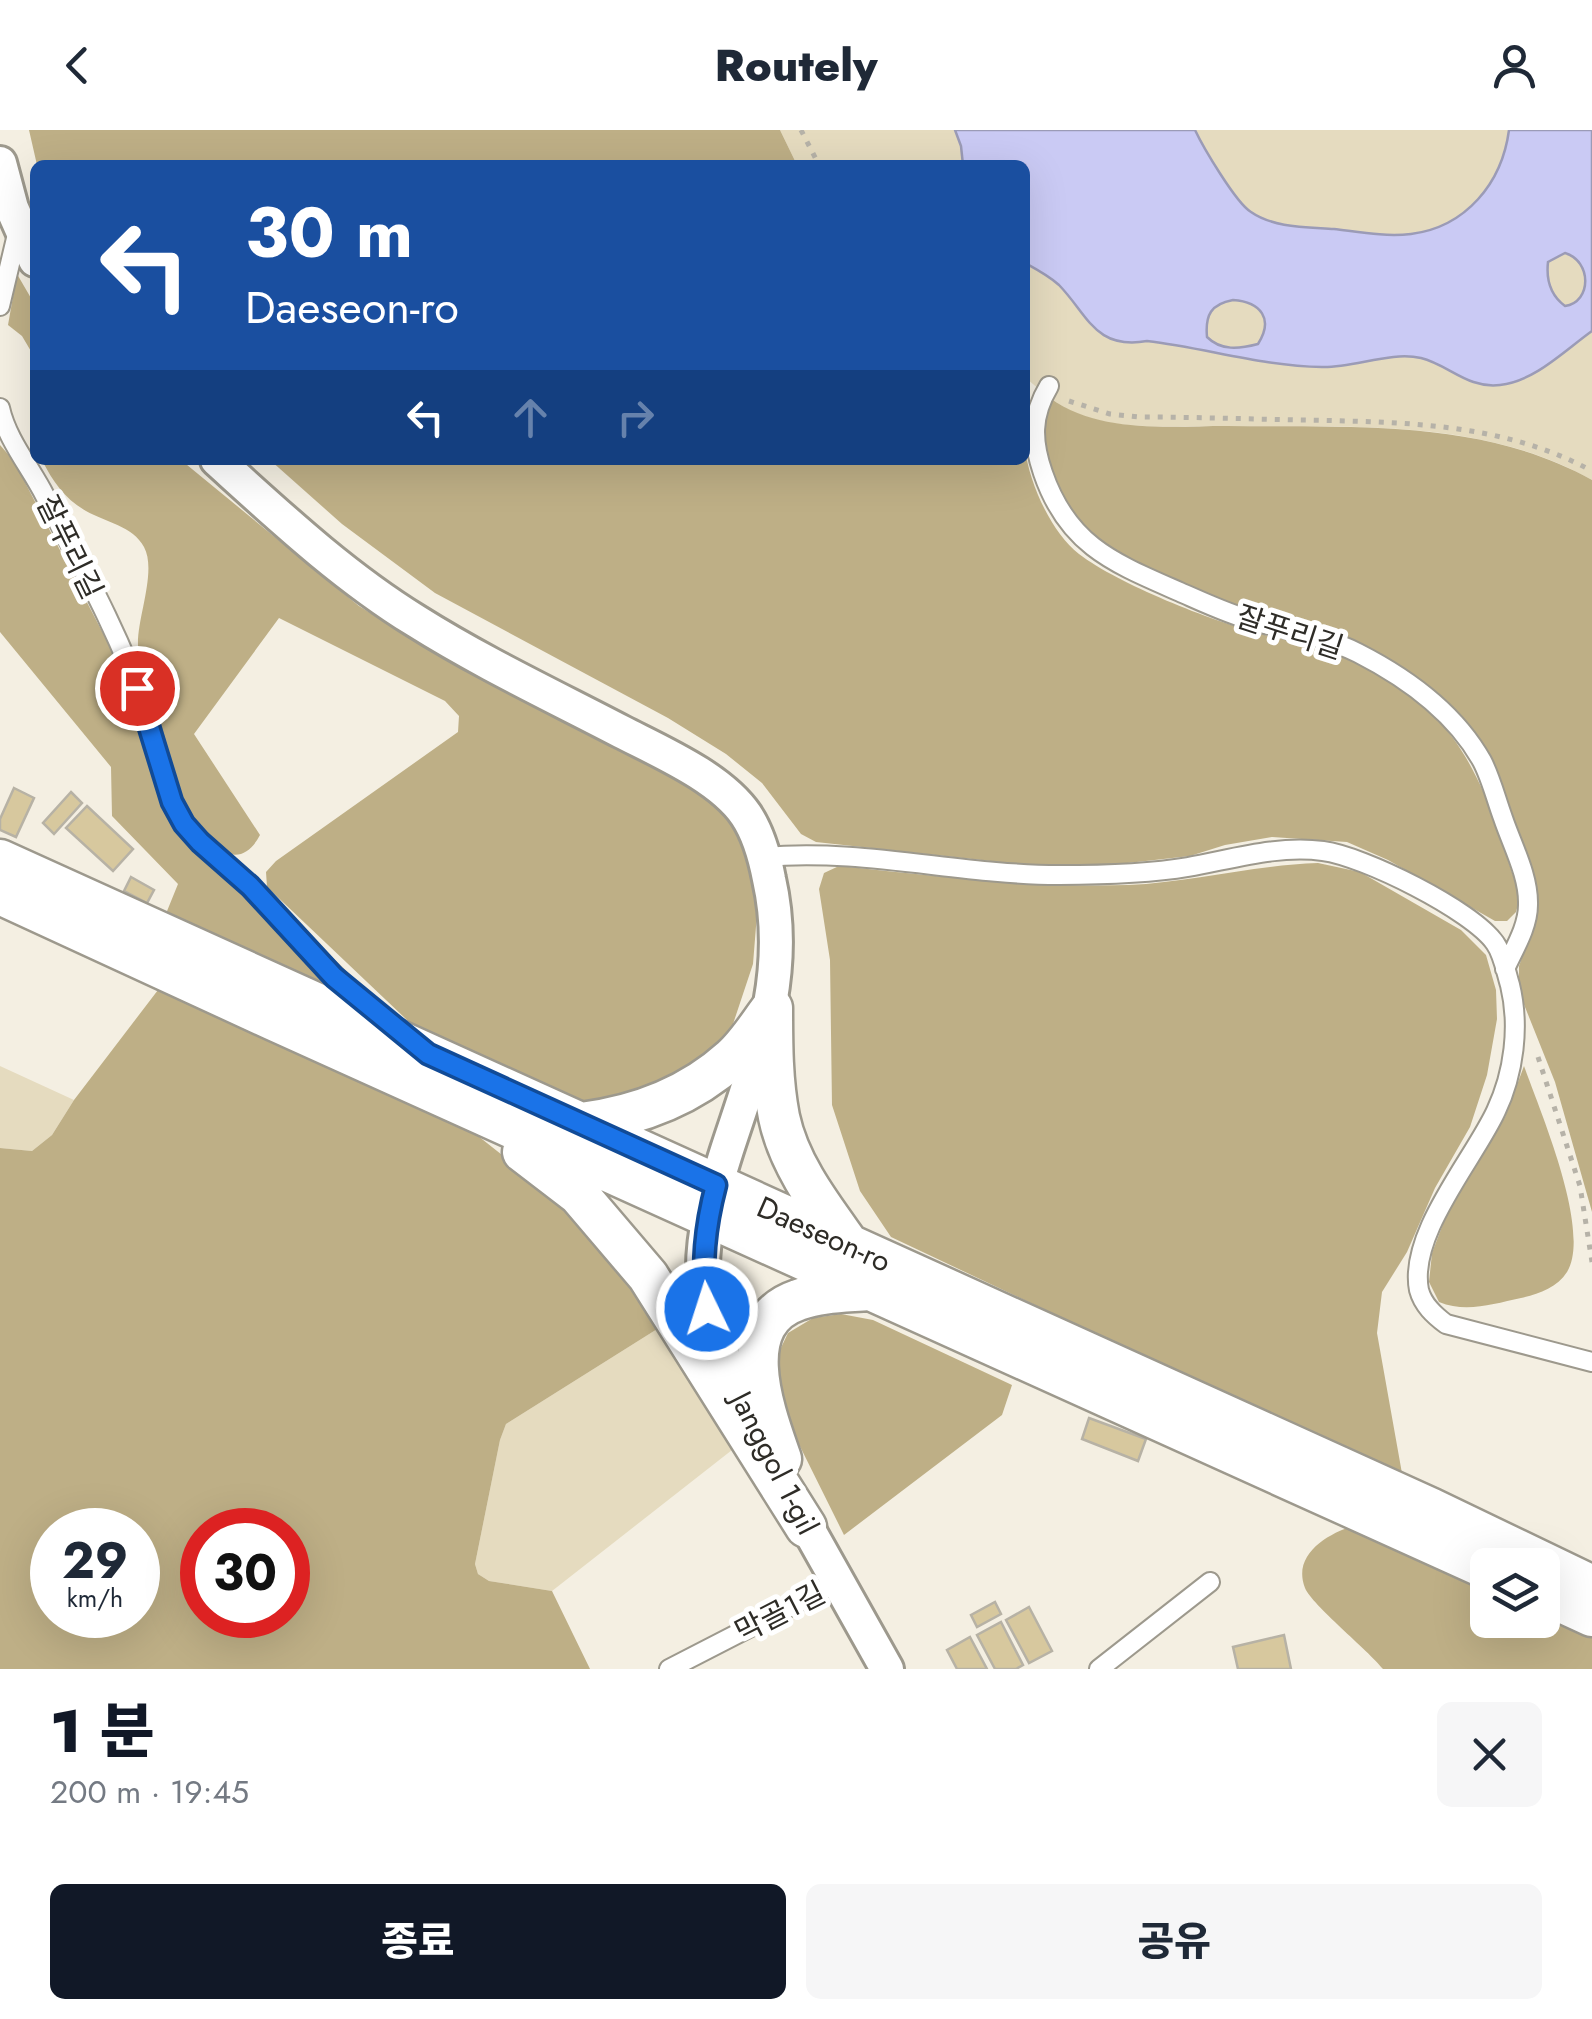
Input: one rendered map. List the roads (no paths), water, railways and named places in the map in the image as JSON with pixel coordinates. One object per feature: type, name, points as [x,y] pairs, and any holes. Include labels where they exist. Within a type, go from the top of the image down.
[{"type":"street","points":[[0,163],[30,248]]},
{"type":"street","points":[[222,465],[305,539],[387,602],[450,642],[712,782],[746,814],[764,857],[776,906],[778,964],[772,1008],[773,1070],[780,1118],[810,1190],[849,1245]]},
{"type":"street","name":"Daeseon-ro","points":[[0,860],[580,1123],[868,1290],[1470,1561]]},
{"type":"street","name":"Daeseon-ro","points":[[0,894],[476,1115],[849,1245],[1432,1509],[1592,1586]]},
{"type":"street","points":[[580,1123],[636,1112],[677,1096],[734,1057],[772,1008]]},
{"type":"street","points":[[712,1200],[772,1008]]},
{"type":"street","points":[[476,1115],[579,1196],[629,1251],[806,1527]]},
{"type":"street","name":"Janggol 1-gil","points":[[712,1200],[702,1277],[719,1350],[806,1527],[887,1669]]},
{"type":"street","points":[[806,1527],[761,1404],[756,1377],[759,1348],[776,1312],[795,1300],[868,1290]]},
{"type":"street","points":[[1560,1602],[1592,1616]]},
{"type":"lane","points":[[0,306],[20,225]]},
{"type":"lane","name":"잘푸리길","points":[[1048,386],[1034,423],[1036,450],[1052,499],[1094,550],[1120,566],[1234,616],[1323,638],[1359,654],[1435,703],[1463,730],[1484,765],[1526,885],[1525,924],[1506,969]]},
{"type":"lane","name":"잘푸리길","points":[[0,408],[2,419],[128,665],[146,710],[172,802],[184,824],[250,886],[334,977],[428,1054]]},
{"type":"lane","points":[[764,857],[820,854],[986,872],[1061,875],[1184,868],[1287,849],[1324,851],[1390,873],[1477,926],[1496,944],[1506,969],[1515,1038],[1496,1112],[1444,1197],[1432,1226],[1418,1270],[1419,1292],[1430,1311],[1446,1324],[1592,1362]]},
{"type":"lane","name":"막골1길","points":[[669,1669],[838,1582]]},
{"type":"lane","points":[[1099,1669],[1210,1582]]},
{"type":"lane","points":[[1119,1653],[1130,1669]]},
{"type":"water","points":[[955,130],[1195,130],[1237,198],[1260,217],[1291,226],[1401,235],[1431,230],[1449,222],[1478,199],[1498,168],[1509,130],[1592,130],[1592,331],[1549,364],[1525,378],[1500,385],[1468,380],[1431,361],[1409,356],[1334,367],[1300,366],[1147,341],[1115,340],[1094,328],[1059,285],[1030,266],[1030,160],[962,160]],"holes":[[[1565,253],[1574,257],[1584,272],[1584,290],[1574,303],[1565,306],[1553,292],[1548,262]],[[1243,301],[1257,308],[1265,320],[1258,344],[1231,348],[1207,337],[1211,312],[1219,304]]]}]
